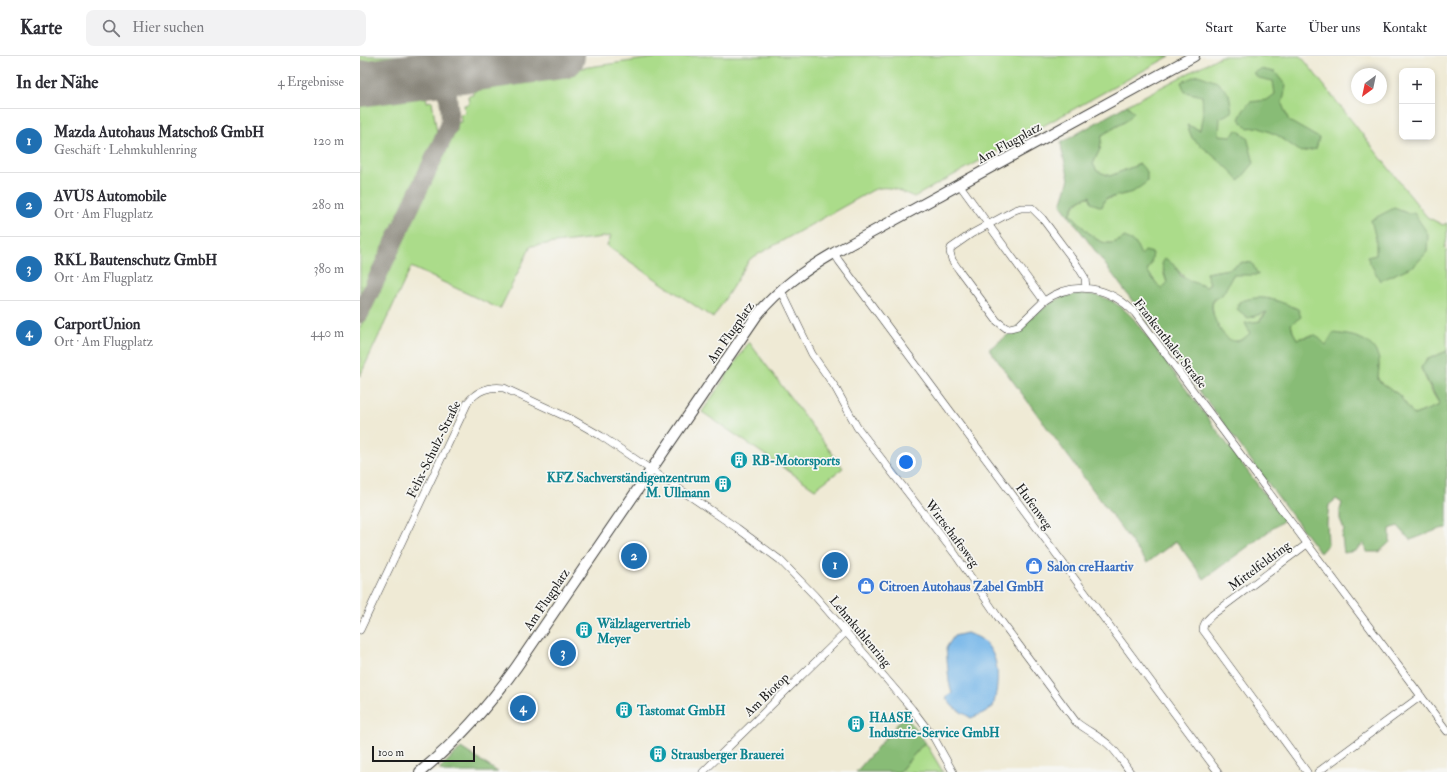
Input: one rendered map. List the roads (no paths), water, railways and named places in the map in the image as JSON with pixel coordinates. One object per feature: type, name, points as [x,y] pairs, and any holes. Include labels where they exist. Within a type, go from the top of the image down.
[{"type":"street","name":"Am Flugplatz","points":[[420,772],[451,745],[478,718],[492,700],[757,316],[779,291],[807,269],[834,253],[1194,56]]},
{"type":"street","points":[[960,184],[988,225],[1044,300],[1018,326],[1006,328],[997,321],[952,260],[950,252],[951,248],[956,243],[988,225],[1015,210],[1021,208],[1032,208],[1042,218],[1077,265],[1085,278],[1086,288]]},
{"type":"street","name":"Hufenweg","points":[[834,253],[1218,772]]},
{"type":"street","name":"Frankenthaler Straße","points":[[1044,300],[1064,291],[1086,288],[1103,291],[1126,304],[1135,313],[1307,544]]},
{"type":"street","name":"Wirtschaftsweg","points":[[779,291],[784,296],[812,354],[835,387],[857,427],[866,440],[955,554],[998,617],[1076,722],[1085,730],[1111,747],[1130,772]]},
{"type":"street","name":"Felix-Schulz-Straße","points":[[360,630],[465,406],[471,398],[480,391],[492,387],[504,388],[512,391],[588,428],[651,470]]},
{"type":"street","name":"Lehmkuhlenring","points":[[651,470],[742,531],[780,560],[801,580],[922,722],[944,753],[953,772]]},
{"type":"street","name":"Mittelfeldring","points":[[1307,772],[1203,630],[1205,622],[1212,615],[1307,544],[1447,731]]},
{"type":"street","name":"Am Biotop","points":[[703,772],[846,632]]},
{"type":"street","points":[[1318,772],[1421,696]]},
{"type":"water","points":[[967,633],[981,639],[988,646],[996,662],[997,671],[997,689],[993,707],[971,718],[953,707],[946,698],[952,693],[949,682],[946,648],[954,636]]},
{"type":"place","name":"RB-Motorsports","points":[[739,460]]},
{"type":"place","name":"KFZ Sachverständigenzentrum M. Ullmann","points":[[723,484]]},
{"type":"place","name":"AVUS Automobile","points":[[634,556]]},
{"type":"place","name":"Mazda Autohaus Matschoß GmbH","points":[[835,565]]},
{"type":"place","name":"Salon creHaartiv","points":[[1034,566]]},
{"type":"place","name":"Citroen Autohaus Zabel GmbH","points":[[866,586]]},
{"type":"place","name":"Wälzlagervertrieb Meyer","points":[[584,630]]},
{"type":"place","name":"RKL Bautenschutz GmbH","points":[[563,653]]},
{"type":"place","name":"CarportUnion","points":[[523,708]]},
{"type":"place","name":"Tastomat GmbH","points":[[624,710]]},
{"type":"place","name":"HAASE Industrie-Service GmbH","points":[[856,724]]},
{"type":"place","name":"Strausberger Brauerei","points":[[658,754]]}]
